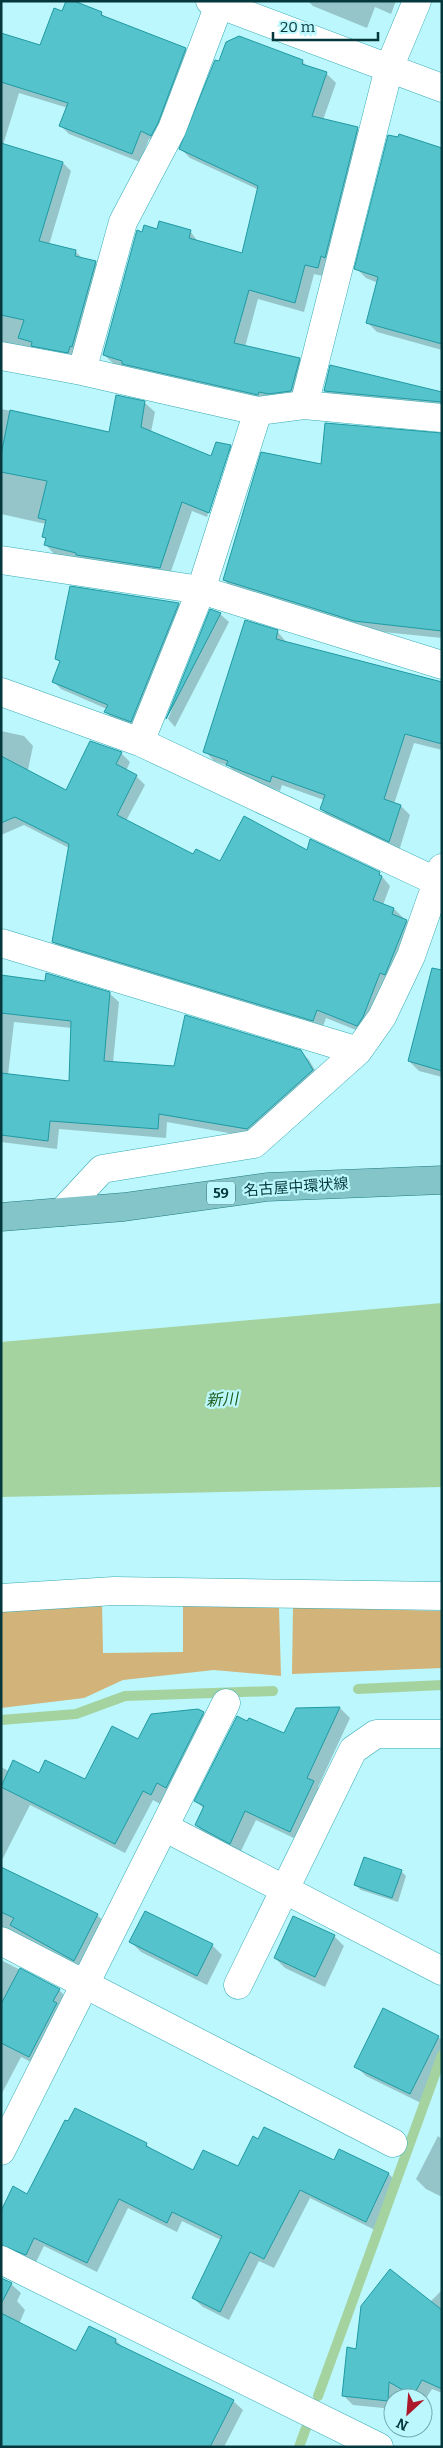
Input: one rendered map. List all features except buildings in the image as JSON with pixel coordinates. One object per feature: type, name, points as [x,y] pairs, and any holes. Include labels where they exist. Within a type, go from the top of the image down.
[{"type":"main road","name":"名古屋中環状線","points":[[1,1217],[124,1207],[267,1187],[442,1180]]},
{"type":"street","points":[[304,405],[389,68],[417,1]]},
{"type":"street","points":[[82,371],[123,222],[172,129],[214,3],[442,88]]},
{"type":"street","points":[[1,356],[82,371],[258,410],[304,405],[442,418]]},
{"type":"street","points":[[140,742],[201,590],[258,410]]},
{"type":"street","points":[[1,560],[201,590],[442,665]]},
{"type":"street","points":[[1,692],[140,742],[441,878],[411,956],[382,1017],[358,1051],[254,1144],[102,1169],[62,1212]]},
{"type":"street","points":[[1,943],[358,1051]]},
{"type":"street","points":[[1,1598],[114,1591],[442,1596]]},
{"type":"street","points":[[1,2150],[226,1703]]},
{"type":"street","points":[[238,1985],[352,1750],[376,1734],[442,1734]]},
{"type":"street","points":[[164,1826],[442,1971]]},
{"type":"street","points":[[1,1941],[393,2143]]},
{"type":"street","points":[[1,2260],[379,2447]]},
{"type":"shaded area","points":[[102,1604],[103,1653],[183,1652],[183,1604],[279,1607],[281,1676],[214,1670],[123,1680],[84,1698],[1,1708],[1,1609]]},
{"type":"shaded area","points":[[293,1607],[442,1611],[442,1668],[292,1674]]},
{"type":"water","name":"新川","points":[[442,1303],[442,1487],[1,1497],[1,1342]]},
{"type":"waterway","points":[[358,1689],[442,1685]]},
{"type":"waterway","points":[[1,1720],[76,1714],[125,1696],[273,1691]]},
{"type":"waterway","points":[[318,2396],[442,2055]]},
{"type":"waterway","points":[[299,2447],[306,2428]]}]
